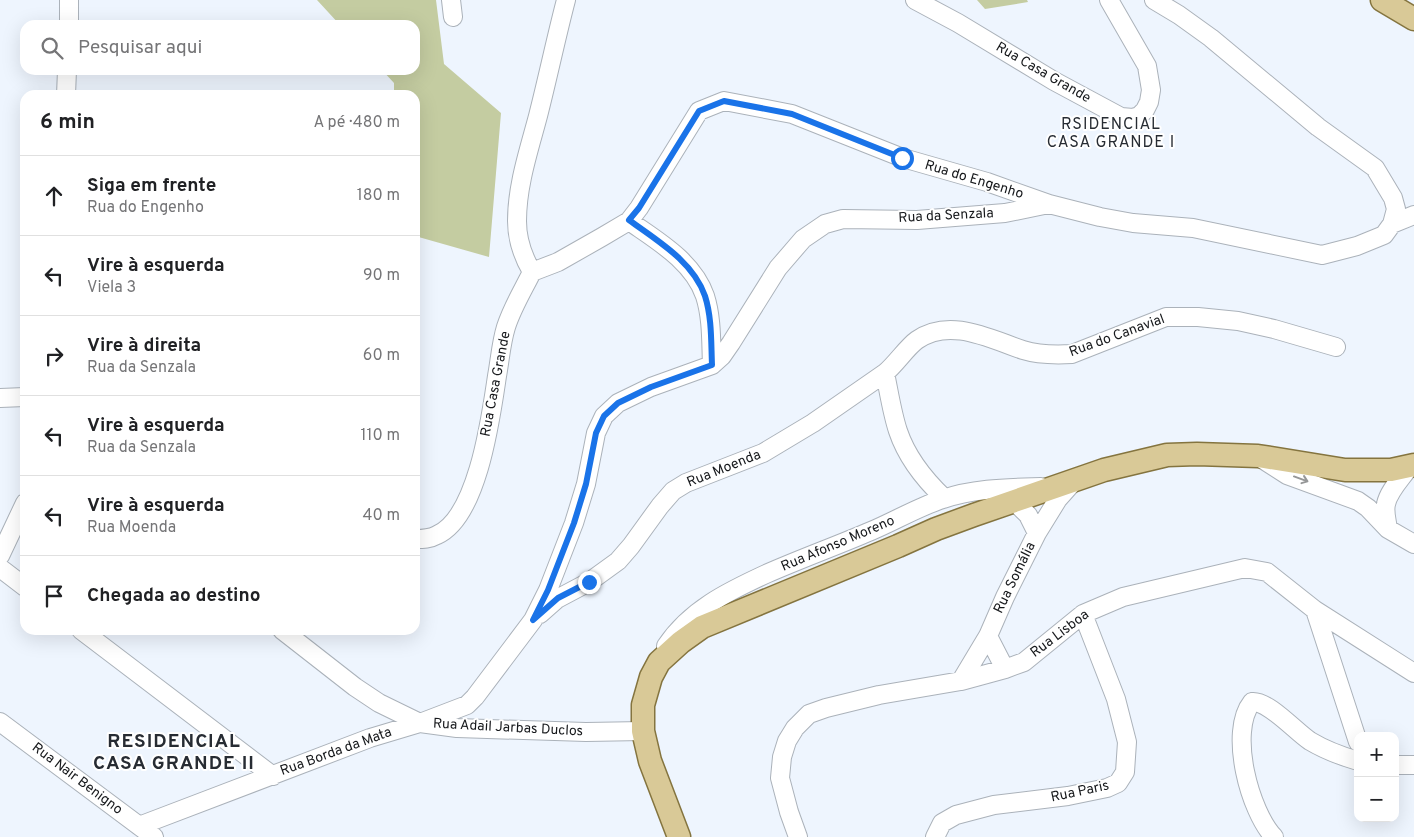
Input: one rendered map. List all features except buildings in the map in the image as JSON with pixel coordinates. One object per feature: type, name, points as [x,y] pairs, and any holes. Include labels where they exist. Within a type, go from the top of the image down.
[{"type":"main road","points":[[1382,0],[1414,19]]},
{"type":"main road","name":"Rua Afonso Moreno","points":[[680,837],[650,761],[643,732],[643,705],[651,677],[659,662],[681,642],[702,627],[936,529],[1104,470],[1167,455],[1258,456],[1345,470],[1391,470],[1412,466]]},
{"type":"street","points":[[69,0],[69,20]]},
{"type":"street","points":[[532,272],[523,257],[518,238],[518,206],[524,169],[566,0]]},
{"type":"street","name":"Rua Casa Grande","points":[[915,0],[958,23],[1054,81],[1121,117],[1133,118],[1139,116],[1149,102],[1151,90],[1147,66],[1109,0]]},
{"type":"street","points":[[1154,0],[1211,38],[1318,128],[1375,168],[1393,198],[1396,209],[1392,224]]},
{"type":"street","points":[[66,90],[67,75]]},
{"type":"street","name":"Rua do Engenho","points":[[532,272],[558,262],[629,220],[639,208],[699,111],[724,101],[792,114],[902,158],[987,182],[1049,204]]},
{"type":"street","name":"Rua da Senzala","points":[[420,723],[467,705],[533,620],[548,590],[574,523],[586,484],[596,433],[604,416],[618,403],[651,387],[712,365],[722,356],[731,343],[778,268],[803,239],[825,224],[843,219],[917,220],[1004,213],[1049,204],[1100,217],[1134,223],[1193,228],[1322,255],[1357,246],[1384,235],[1392,224],[1414,215]]},
{"type":"street","points":[[629,220],[662,244],[692,272],[704,294],[709,312],[712,365]]},
{"type":"street","name":"Rua Casa Grande","points":[[420,539],[439,535],[453,524],[463,510],[474,484],[488,430],[506,327],[514,306],[532,272]]},
{"type":"street","name":"Rua do Canavial","points":[[885,373],[895,365],[915,341],[926,334],[945,330],[959,330],[983,335],[1040,354],[1072,354],[1166,316],[1238,321],[1336,347]]},
{"type":"street","points":[[885,373],[898,431],[908,455],[928,482],[944,498]]},
{"type":"street","name":"Rua Moenda","points":[[533,620],[558,598],[589,582],[618,561],[673,491],[686,483],[763,454],[813,423],[885,373]]},
{"type":"street","points":[[0,398],[20,397]]},
{"type":"street","points":[[1258,456],[1287,475],[1358,501],[1368,508],[1388,529],[1414,544]]},
{"type":"street","points":[[1388,529],[1386,504],[1395,486],[1412,466]]},
{"type":"street","name":"Rua Afonso Moreno","points":[[655,669],[669,641],[691,617],[706,605],[732,590],[778,569],[871,531],[944,498],[979,491],[1066,483]]},
{"type":"street","name":"Rua Somália","points":[[961,681],[988,636],[1004,597],[1037,533],[1066,483]]},
{"type":"street","points":[[1014,501],[1028,515],[1037,533]]},
{"type":"street","points":[[0,556],[20,514]]},
{"type":"street","points":[[0,568],[20,583]]},
{"type":"street","name":"Rua Lisboa","points":[[798,837],[780,778],[782,757],[787,741],[795,728],[808,714],[879,695],[961,681],[1024,662],[1083,614],[1123,597],[1245,568],[1267,572],[1316,610],[1414,673]]},
{"type":"street","points":[[1316,610],[1355,732]]},
{"type":"street","name":"Rua Paris","points":[[935,837],[942,823],[956,815],[994,805],[1068,796],[1106,788],[1118,783],[1125,772],[1127,742],[1116,699],[1083,614]]},
{"type":"street","points":[[88,635],[273,776]]},
{"type":"street","name":"Rua Adail Jarbas Duclos","points":[[288,635],[380,704],[420,723],[457,728],[643,732]]},
{"type":"street","points":[[988,636],[1005,669]]},
{"type":"street","points":[[1274,837],[1267,829],[1261,816],[1246,775],[1242,756],[1242,732],[1245,717],[1252,702],[1266,706],[1309,740],[1335,754],[1354,760]]},
{"type":"street","name":"Rua Nair Benigno","points":[[0,722],[154,837]]},
{"type":"street","name":"Rua Borda da Mata","points":[[139,826],[370,738],[420,723]]},
{"type":"street","points":[[1399,765],[1414,765]]},
{"type":"green space","points":[[317,0],[436,0],[444,64],[501,113],[489,257],[420,237],[420,90],[394,90],[394,83],[387,75],[420,75],[420,20],[335,20]]},
{"type":"green space","points":[[977,0],[1027,0],[1028,2],[985,9]]},
{"type":"district","name":"RSIDENCIAL CASA GRANDE I","points":[[1111,134]]},
{"type":"district","name":"RESIDENCIAL CASA GRANDE II","points":[[174,753]]},
{"type":"route","points":[[589,582],[558,598],[533,620],[548,590],[574,523],[586,484],[596,433],[604,416],[618,403],[651,387],[712,365],[709,312],[704,294],[692,272],[662,244],[629,220],[639,208],[699,111],[724,101],[792,114],[902,158]]}]
